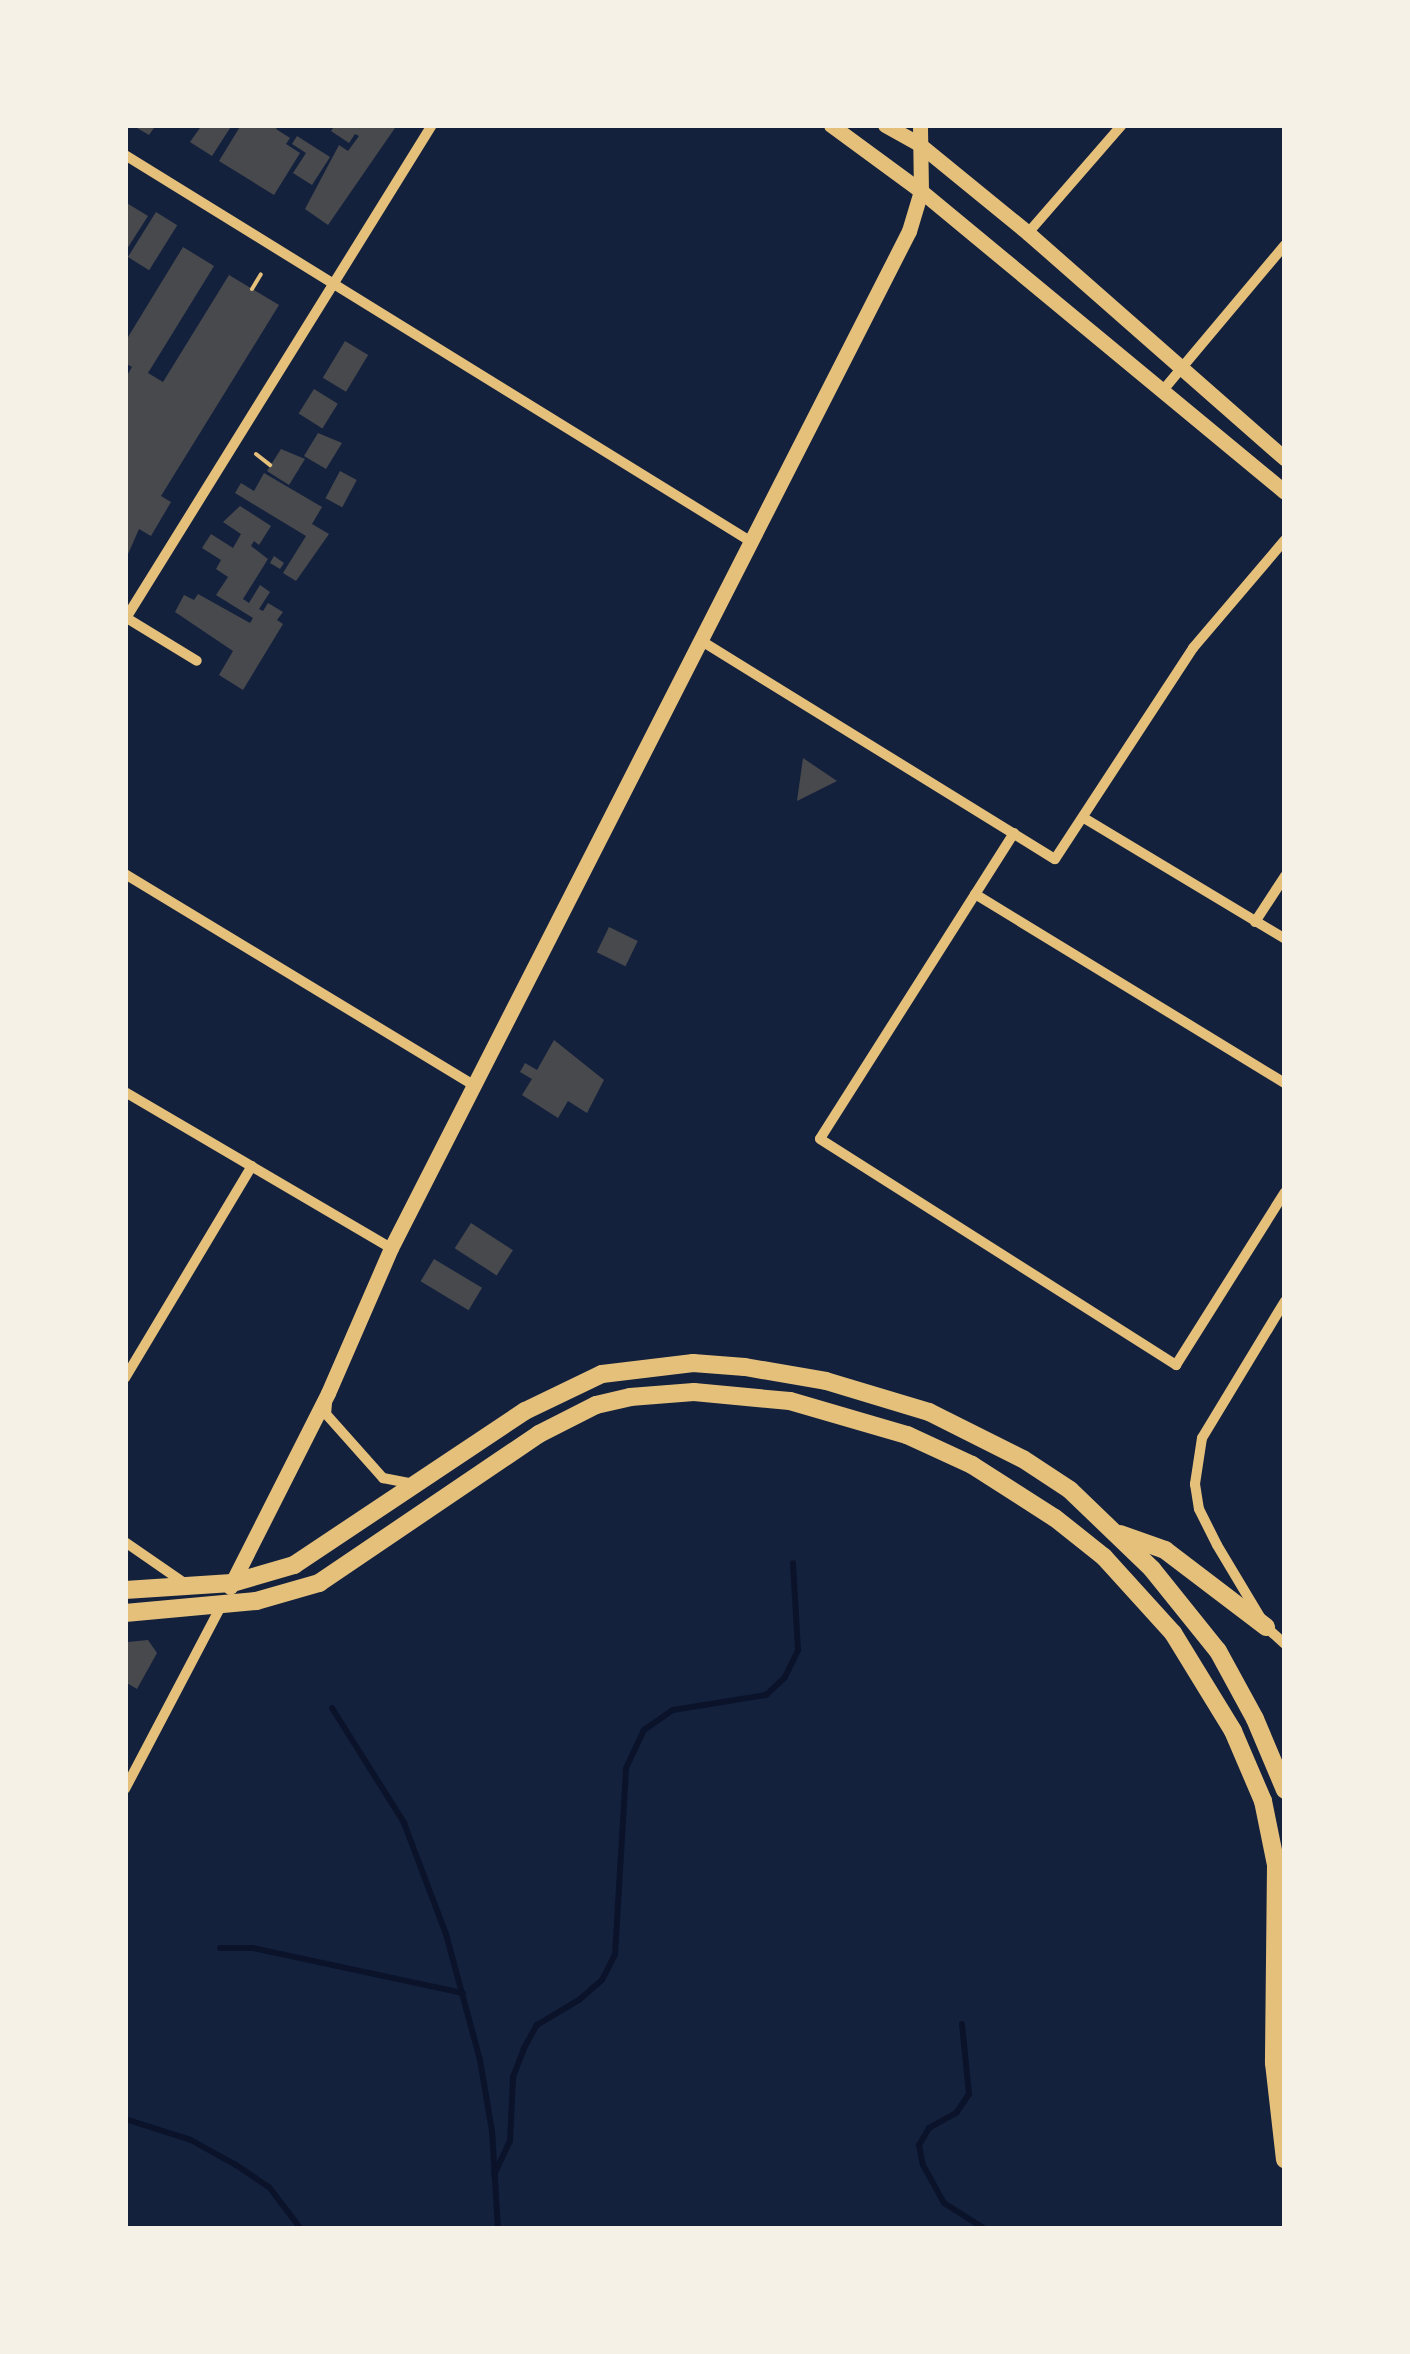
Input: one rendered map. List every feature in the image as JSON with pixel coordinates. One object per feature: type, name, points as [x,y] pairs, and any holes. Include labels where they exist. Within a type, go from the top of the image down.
[{"type":"main road","points":[[125,1590],[232,1583],[294,1565],[525,1411],[602,1374],[676,1364],[746,1367],[826,1380],[929,1412],[1023,1459],[1070,1490],[1189,1611],[1218,1650],[1256,1718],[1285,1790]]},
{"type":"main road","points":[[125,1613],[289,1594],[319,1583],[539,1434],[596,1405],[630,1398],[694,1392],[790,1401],[893,1430],[972,1465],[1054,1518],[1104,1557],[1173,1633],[1233,1731],[1262,1800],[1276,1864],[1274,2063],[1285,2159]]},
{"type":"main road","points":[[1115,1532],[1165,1550],[1266,1627]]},
{"type":"street","points":[[197,661],[126,618],[432,125]]},
{"type":"street","points":[[830,125],[921,191],[1285,492]]},
{"type":"street","points":[[885,125],[919,144],[1028,233],[1285,459]]},
{"type":"street","points":[[125,1789],[328,1393],[391,1248],[910,232],[921,191],[920,125]]},
{"type":"street","points":[[1028,233],[1122,125]]},
{"type":"street","points":[[125,155],[750,541]]},
{"type":"street","points":[[1164,390],[1285,245]]},
{"type":"street","points":[[700,640],[1054,859],[1193,648],[1285,540]]},
{"type":"street","points":[[1084,818],[1285,940]]},
{"type":"street","points":[[1014,833],[820,1139],[1176,1365],[1285,1192]]},
{"type":"street","points":[[125,874],[475,1086]]},
{"type":"street","points":[[1256,922],[1285,876]]},
{"type":"street","points":[[975,894],[1285,1083]]},
{"type":"street","points":[[125,1092],[391,1248]]},
{"type":"street","points":[[125,1378],[252,1166]]},
{"type":"street","points":[[1285,1301],[1202,1438],[1195,1460],[1200,1509],[1266,1627],[1285,1644]]},
{"type":"street","points":[[328,1393],[326,1414],[383,1478],[401,1485],[424,1480]]},
{"type":"street","points":[[125,1542],[188,1586]]},
{"type":"path","points":[[252,289],[261,274]]},
{"type":"path","points":[[256,454],[270,466]]},
{"type":"building","points":[[132,125],[156,125],[149,135]]},
{"type":"building","points":[[202,125],[232,125],[212,156],[190,142]]},
{"type":"building","points":[[241,125],[279,125],[276,129],[290,138],[286,144],[300,153],[274,195],[219,161]]},
{"type":"building","points":[[335,125],[397,125],[328,225],[305,209],[339,145],[348,151],[359,136],[355,134],[349,143],[331,131]]},
{"type":"building","points":[[297,136],[330,157],[312,185],[293,173],[306,153],[292,144]]},
{"type":"building","points":[[125,202],[148,216],[125,252]]},
{"type":"building","points":[[156,212],[177,225],[149,270],[128,257]]},
{"type":"building","points":[[183,247],[214,266],[148,373],[163,382],[229,275],[279,305],[161,496],[171,502],[151,536],[139,529],[125,561],[125,379],[132,367],[125,363],[125,342]]},
{"type":"building","points":[[345,341],[368,355],[346,392],[323,378]]},
{"type":"building","points":[[314,389],[338,404],[322,428],[299,414]]},
{"type":"building","points":[[318,433],[342,443],[326,469],[304,456]]},
{"type":"building","points":[[281,449],[305,459],[289,485],[267,471]]},
{"type":"building","points":[[340,471],[357,480],[342,507],[325,498]]},
{"type":"building","points":[[264,473],[322,507],[312,524],[329,534],[296,581],[283,573],[306,536],[235,493],[241,483],[254,491]]},
{"type":"building","points":[[240,506],[271,526],[259,545],[254,541],[251,546],[268,559],[243,599],[249,603],[260,585],[270,592],[259,609],[263,611],[268,603],[283,612],[277,620],[283,624],[243,690],[219,675],[233,651],[175,612],[184,595],[194,600],[198,594],[250,623],[253,618],[216,595],[228,577],[216,569],[221,560],[202,548],[211,534],[233,548],[241,534],[223,522]]},
{"type":"building","points":[[274,556],[284,563],[280,569],[270,563]]},
{"type":"building","points":[[803,758],[837,781],[797,801]]},
{"type":"building","points":[[609,927],[638,941],[625,966],[597,952]]},
{"type":"building","points":[[554,1040],[604,1080],[587,1113],[568,1101],[558,1118],[522,1095],[532,1079],[520,1072],[525,1063],[537,1070]]},
{"type":"building","points":[[471,1223],[513,1250],[497,1275],[455,1248]]},
{"type":"building","points":[[434,1259],[482,1288],[469,1310],[421,1281]]},
{"type":"building","points":[[148,1640],[157,1653],[137,1689],[125,1682],[125,1647],[128,1642]]},
{"type":"waterway","points":[[494,2175],[510,2141],[513,2077],[524,2048],[537,2025],[579,2000],[602,1980],[615,1955],[626,1768],[644,1730],[673,1710],[766,1695],[785,1677],[798,1650],[793,1563]]},
{"type":"waterway","points":[[332,1708],[404,1823],[446,1934],[480,2060],[492,2131],[498,2229]]},
{"type":"waterway","points":[[220,1948],[253,1948],[463,1993]]},
{"type":"waterway","points":[[962,2024],[969,2094],[956,2113],[929,2128],[919,2145],[923,2165],[944,2203],[985,2229]]},
{"type":"waterway","points":[[125,2119],[191,2140],[236,2165],[269,2187],[301,2229]]}]
